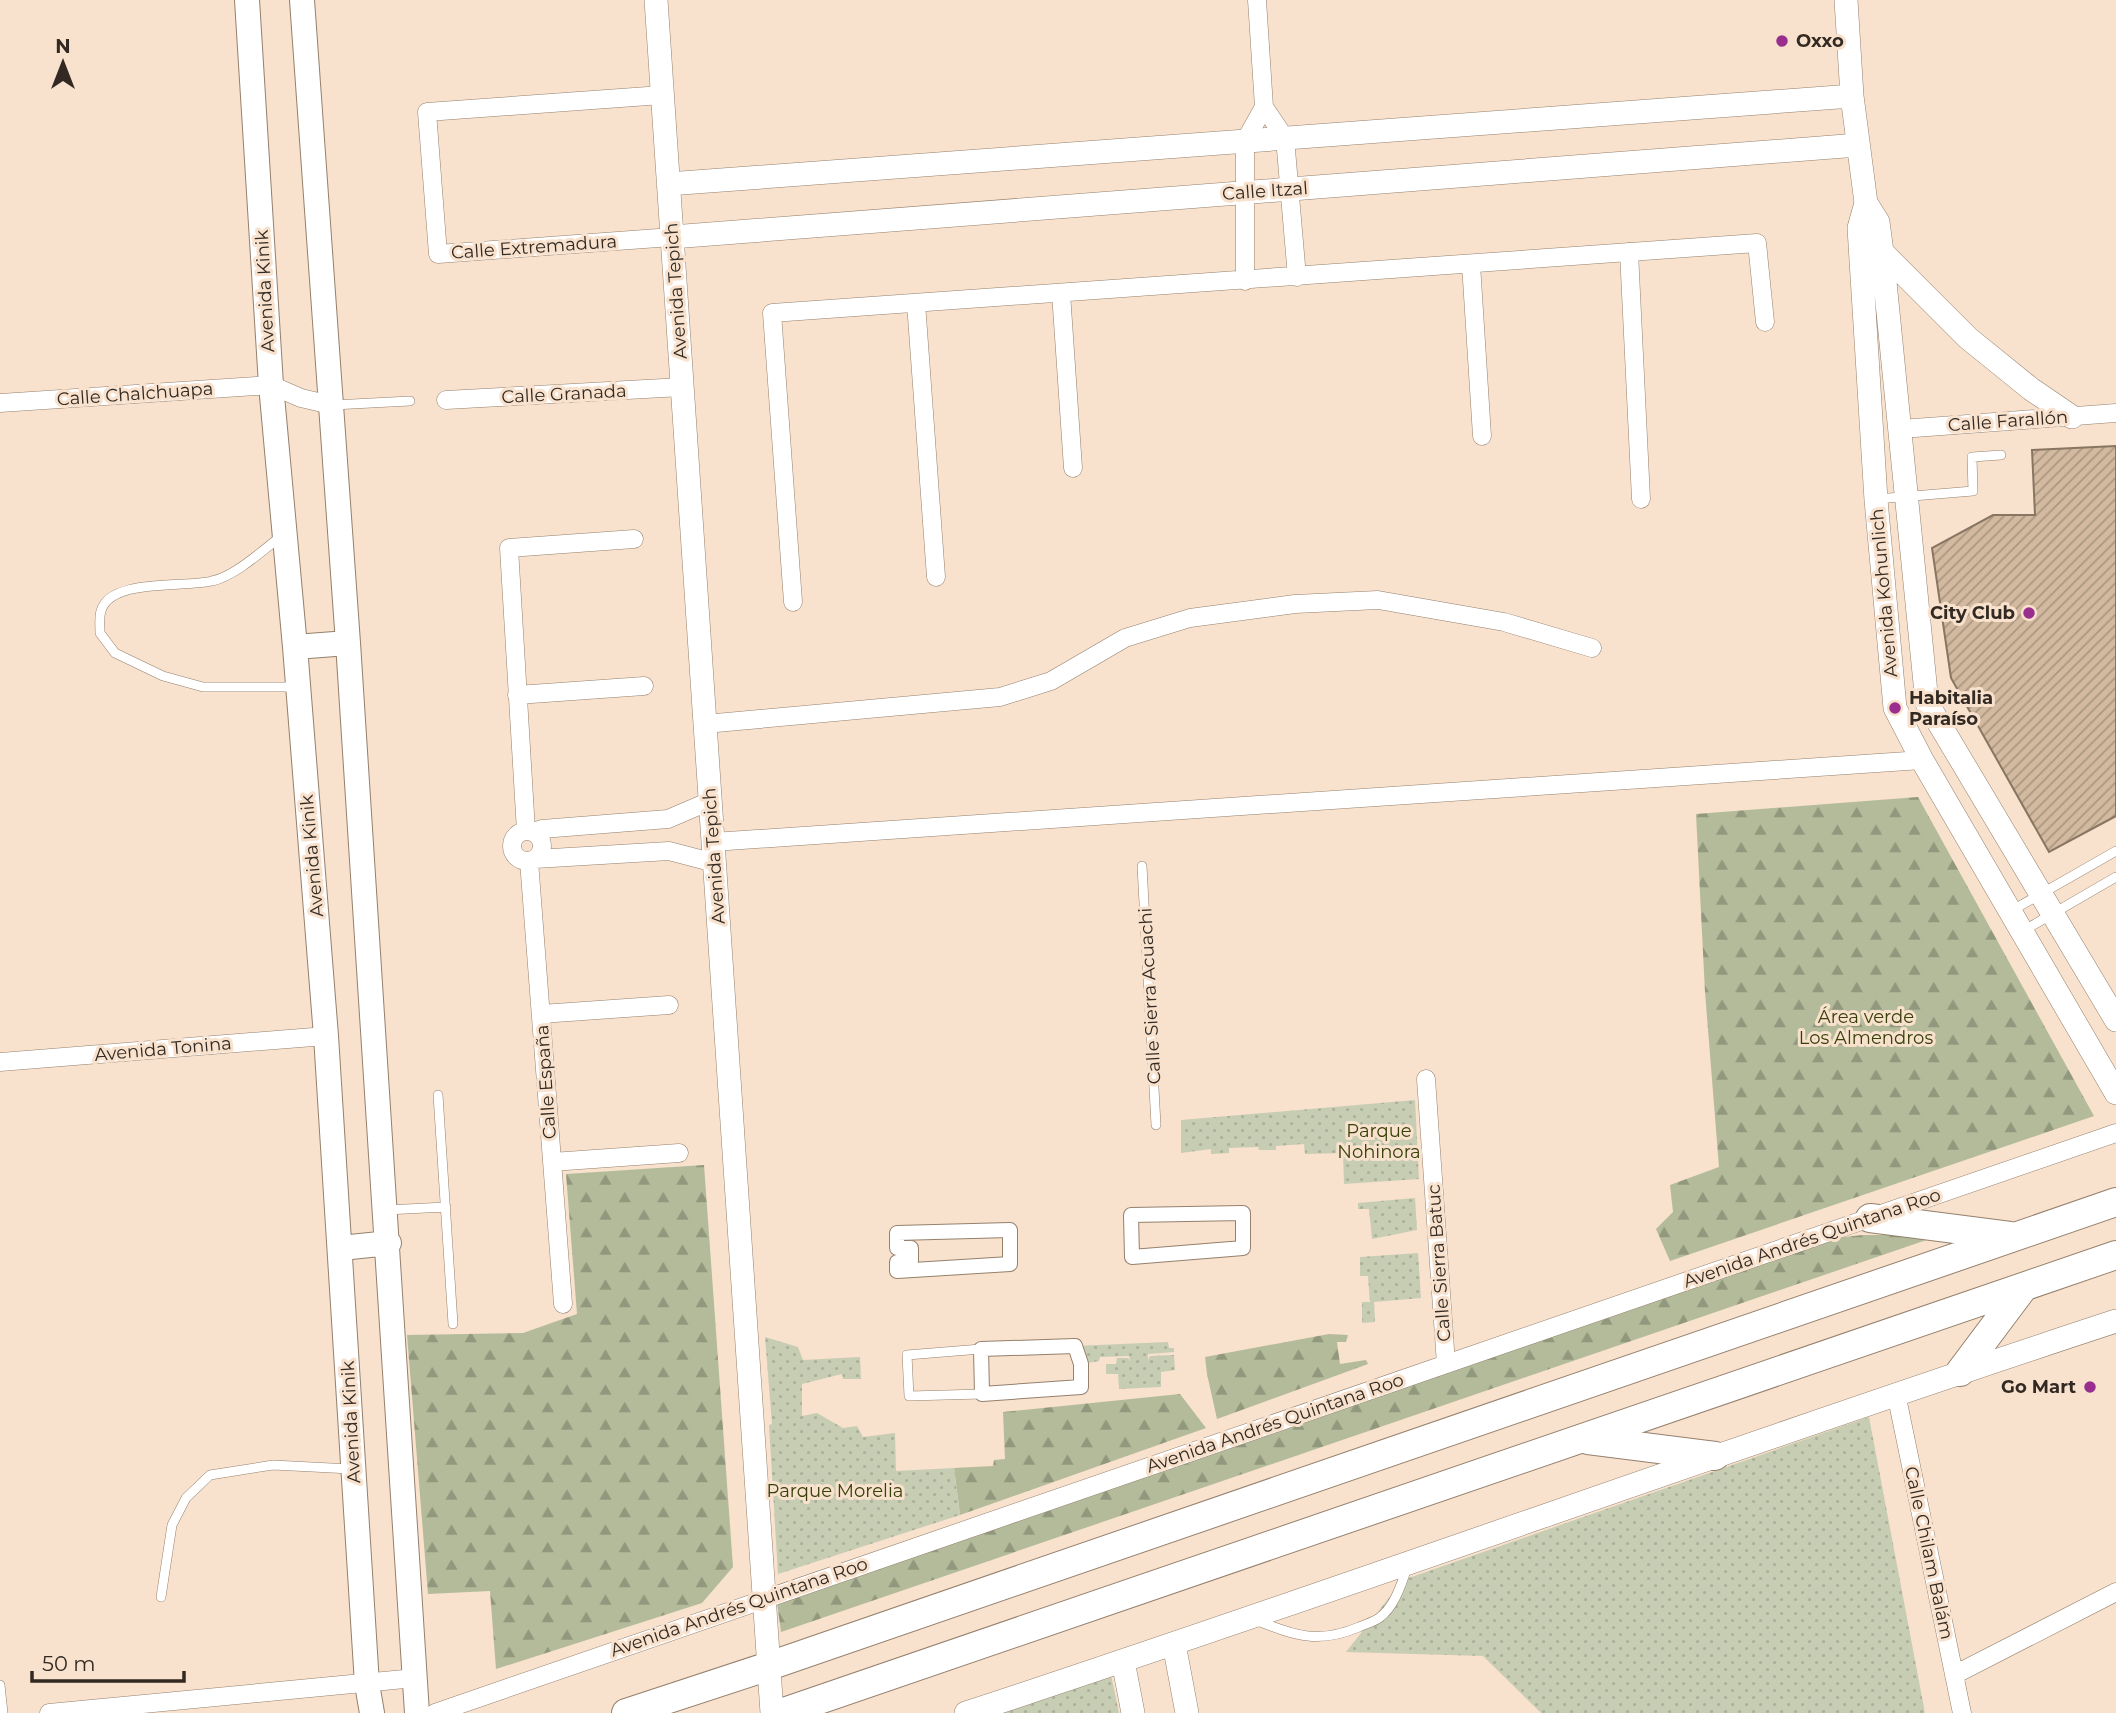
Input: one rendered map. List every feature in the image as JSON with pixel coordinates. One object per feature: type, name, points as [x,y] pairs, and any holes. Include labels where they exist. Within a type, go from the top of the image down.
[{"type":"main road","name":"Avenida Kinik","points":[[247,0],[271,385],[326,1036],[367,1684],[372,1713]]},
{"type":"main road","points":[[302,0],[389,1243],[417,1713]]},
{"type":"main road","points":[[295,647],[348,643]]},
{"type":"main road","points":[[626,1713],[2116,1202]]},
{"type":"main road","points":[[1870,1218],[2016,1236]]},
{"type":"main road","points":[[341,1248],[389,1243]]},
{"type":"main road","points":[[781,1713],[2116,1255]]},
{"type":"main road","points":[[1960,1372],[2023,1287]]},
{"type":"main road","points":[[1582,1439],[1716,1456]]},
{"type":"street","name":"Avenida Tepich","points":[[656,0],[772,1713]]},
{"type":"street","points":[[1257,0],[1264,107],[1286,138],[1297,277]]},
{"type":"street","name":"Avenida Kohunlich","points":[[1846,0],[1852,96],[1866,203],[1859,228],[1872,253],[1901,429],[1927,703],[2116,1020]]},
{"type":"street","name":"Calle Extremadura","points":[[662,95],[427,113],[438,254],[672,237]]},
{"type":"street","points":[[668,184],[1852,96]]},
{"type":"street","points":[[1245,281],[1245,141],[1264,107]]},
{"type":"street","name":"Calle Itzal","points":[[672,237],[1858,145]]},
{"type":"street","points":[[793,602],[772,313],[1758,243],[1765,322]]},
{"type":"street","points":[[1629,253],[1641,499]]},
{"type":"street","points":[[1872,253],[1968,338],[2031,389],[2072,416]]},
{"type":"street","name":"Avenida Kohunlich","points":[[1872,253],[1876,500],[1895,708],[1922,760],[2116,1093]]},
{"type":"street","points":[[1471,264],[1482,436]]},
{"type":"street","points":[[1061,293],[1073,468]]},
{"type":"street","points":[[916,303],[936,577]]},
{"type":"street","name":"Calle Chalchuapa","points":[[0,403],[271,385]]},
{"type":"street","points":[[271,385],[302,398],[331,405]]},
{"type":"street","name":"Calle Granada","points":[[446,400],[682,387]]},
{"type":"street","name":"Calle Farallón","points":[[1901,429],[2116,413]]},
{"type":"street","name":"Calle España","points":[[529,831],[517,695],[509,548],[634,539]]},
{"type":"street","points":[[705,724],[1000,697],[1051,681],[1125,638],[1190,618],[1295,604],[1378,600],[1504,622],[1592,649]]},
{"type":"street","points":[[517,695],[644,686]]},
{"type":"street","points":[[532,860],[669,851],[714,852],[1922,760]]},
{"type":"street","points":[[529,831],[668,819],[710,801]]},
{"type":"street","points":[[558,827],[559,859]]},
{"type":"street","name":"Calle España","points":[[532,860],[518,858],[512,850],[516,835],[529,831],[538,835],[543,845],[542,850],[532,860],[563,1304]]},
{"type":"street","points":[[541,1014],[669,1005]]},
{"type":"street","name":"Avenida Tonina","points":[[0,1062],[326,1036]]},
{"type":"street","name":"Calle Sierra Batuc","points":[[1426,1079],[1446,1364]]},
{"type":"street","name":"Avenida Andrés Quintana Roo","points":[[435,1713],[2116,1133]]},
{"type":"street","points":[[552,1162],[679,1153]]},
{"type":"street","points":[[1243,1213],[1243,1248],[1132,1257],[1131,1215],[1243,1213]]},
{"type":"street","points":[[1010,1230],[1010,1264],[897,1271],[897,1262],[911,1261],[911,1248],[897,1248],[897,1233],[1010,1230]]},
{"type":"street","points":[[966,1713],[1250,1618],[1895,1393],[2116,1321]]},
{"type":"street","points":[[981,1349],[1075,1346],[1081,1364],[1081,1387],[982,1394]]},
{"type":"street","name":"Calle Chilam Balám","points":[[1895,1393],[1962,1713]]},
{"type":"street","points":[[1954,1675],[2116,1592]]},
{"type":"street","points":[[1174,1644],[1187,1713]]},
{"type":"street","points":[[1123,1661],[1133,1713]]},
{"type":"street","points":[[49,1713],[415,1678]]},
{"type":"lane","points":[[331,405],[410,401]]},
{"type":"lane","points":[[1876,500],[1973,491],[1972,457],[2001,455]]},
{"type":"lane","points":[[285,534],[246,563],[215,581],[141,587],[114,594],[101,610],[100,633],[115,653],[163,676],[203,687],[298,687]]},
{"type":"lane","points":[[2010,911],[2116,851]]},
{"type":"lane","name":"Calle Sierra Acuachi","points":[[1142,866],[1156,1125]]},
{"type":"lane","points":[[2022,932],[2116,877]]},
{"type":"lane","points":[[438,1095],[453,1324]]},
{"type":"lane","points":[[386,1210],[446,1207]]},
{"type":"lane","points":[[981,1349],[982,1394],[909,1396],[907,1355],[981,1349]]},
{"type":"lane","points":[[161,1597],[172,1525],[186,1498],[210,1475],[273,1465],[354,1469]]},
{"type":"lane","points":[[1250,1618],[1287,1632],[1311,1637],[1339,1635],[1381,1617],[1398,1593],[1409,1562]]},
{"type":"lane","points":[[0,1685],[3,1713]]},
{"type":"green space","name":"Área verde Los Almendros","points":[[1918,797],[2094,1116],[1670,1261],[1656,1229],[1673,1212],[1670,1185],[1719,1167],[1705,992],[1696,814]]},
{"type":"green space","name":"Parque Nohinora","points":[[1415,1100],[1419,1179],[1344,1184],[1343,1153],[1305,1154],[1304,1144],[1276,1146],[1276,1150],[1259,1150],[1258,1147],[1229,1148],[1229,1153],[1211,1154],[1211,1149],[1181,1153],[1181,1120]]},
{"type":"green space","points":[[704,1165],[733,1567],[702,1603],[496,1669],[490,1591],[428,1594],[407,1335],[523,1333],[577,1314],[566,1174]]},
{"type":"green space","points":[[1415,1198],[1417,1230],[1372,1239],[1369,1209],[1358,1209],[1358,1203]]},
{"type":"green space","points":[[1862,1235],[1941,1235],[781,1632],[777,1603],[1230,1443],[1599,1321],[1828,1239]]},
{"type":"green space","points":[[1418,1253],[1421,1298],[1374,1302],[1375,1322],[1362,1323],[1362,1302],[1370,1302],[1368,1276],[1360,1276],[1360,1257]]},
{"type":"green space","points":[[1329,1334],[1348,1335],[1346,1342],[1337,1342],[1340,1364],[1366,1360],[1368,1364],[1217,1419],[1205,1357]]},
{"type":"green space","name":"Parque Morelia","points":[[765,1337],[798,1347],[803,1360],[860,1357],[861,1379],[843,1379],[842,1374],[802,1384],[802,1416],[817,1413],[843,1428],[857,1426],[863,1437],[895,1433],[896,1471],[954,1468],[960,1515],[778,1574],[769,1425],[772,1424]]},
{"type":"green space","points":[[1168,1342],[1169,1348],[1174,1348],[1174,1352],[1148,1354],[1148,1360],[1150,1356],[1174,1355],[1175,1370],[1161,1372],[1161,1387],[1119,1389],[1118,1374],[1106,1374],[1106,1364],[1116,1364],[1117,1358],[1128,1358],[1130,1361],[1129,1356],[1100,1357],[1099,1361],[1087,1363],[1075,1346]]},
{"type":"green space","points":[[1180,1394],[1206,1428],[960,1515],[954,1468],[993,1466],[994,1460],[1005,1459],[1003,1412]]},
{"type":"green space","points":[[1869,1417],[1925,1713],[1541,1713],[1483,1656],[1346,1652],[1403,1580]]},
{"type":"green space","points":[[1110,1670],[1119,1713],[979,1713]]},
{"type":"building","name":"City Club","points":[[2116,446],[2116,816],[2049,852],[1951,678],[1932,548],[1993,515],[2035,515],[2032,450]]},
{"type":"place","name":"Oxxo","points":[[1782,41]]},
{"type":"place","name":"City Club","points":[[2029,613]]},
{"type":"place","name":"Habitalia Paraíso","points":[[1895,708]]},
{"type":"place","name":"Go Mart","points":[[2090,1387]]}]
